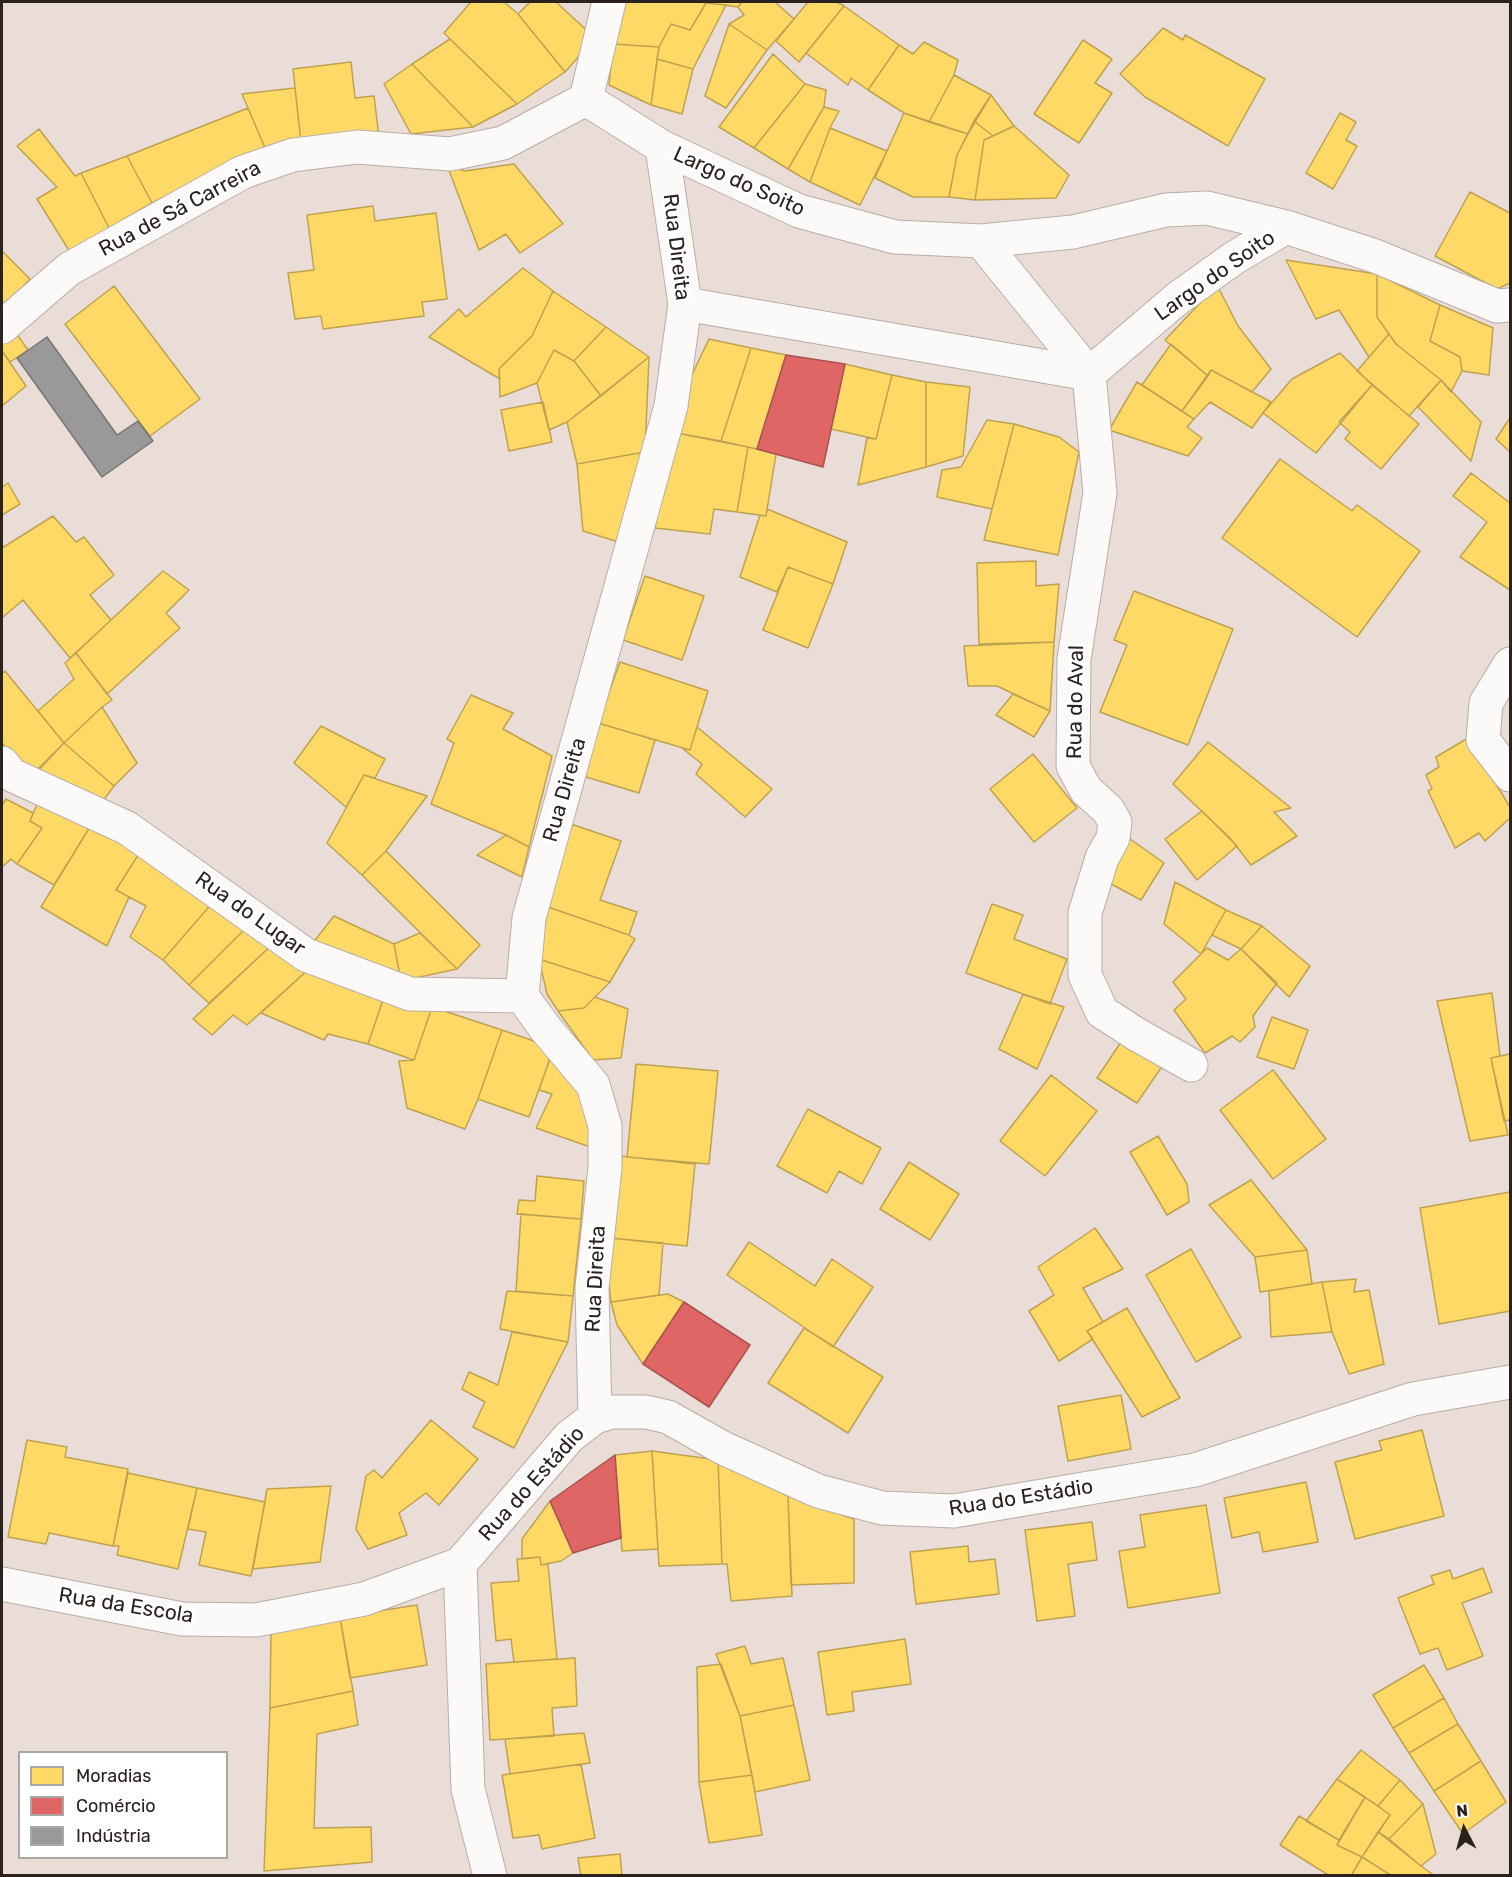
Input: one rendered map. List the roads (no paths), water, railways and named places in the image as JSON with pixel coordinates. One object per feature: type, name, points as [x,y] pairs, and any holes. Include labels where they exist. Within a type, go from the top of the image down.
[{"type":"street","points":[[586,99],[609,2]]},
{"type":"street","name":"Largo do Soito","points":[[586,99],[662,147],[799,211],[895,237],[981,241],[1073,232],[1166,210],[1207,208],[1286,227]]},
{"type":"street","name":"Rua de Sá Carreira","points":[[2,327],[69,269],[243,172],[293,155],[357,147],[450,154],[492,146],[503,143],[586,99]]},
{"type":"street","name":"Rua Direita","points":[[595,1417],[592,1288],[605,1168],[605,1126],[592,1085],[522,996],[529,918],[671,406],[685,304],[662,147]]},
{"type":"street","points":[[1286,227],[1375,256],[1497,306],[1510,305]]},
{"type":"street","name":"Largo do Soito","points":[[1089,375],[1178,298],[1233,258],[1286,227]]},
{"type":"street","points":[[981,241],[1089,375]]},
{"type":"street","points":[[685,304],[1089,375]]},
{"type":"street","name":"Rua do Aval","points":[[1089,375],[1100,493],[1074,659],[1073,766],[1086,790],[1108,810],[1115,822],[1113,838],[1102,858],[1085,914],[1085,975],[1102,1012],[1191,1065]]},
{"type":"street","points":[[1510,664],[1486,703],[1483,740],[1510,775]]},
{"type":"street","name":"Rua do Lugar","points":[[2,763],[12,775],[127,828],[306,955],[410,994],[522,996]]},
{"type":"street","name":"Rua do Estádio","points":[[460,1564],[569,1437],[595,1417],[612,1412],[646,1412],[668,1417],[723,1448],[818,1491],[882,1508],[954,1511],[1195,1470],[1413,1399],[1510,1382]]},
{"type":"street","points":[[460,1564],[468,1789],[490,1875]]},
{"type":"street","name":"Rua da Escola","points":[[2,1584],[182,1619],[256,1620],[364,1599],[460,1564]]}]
